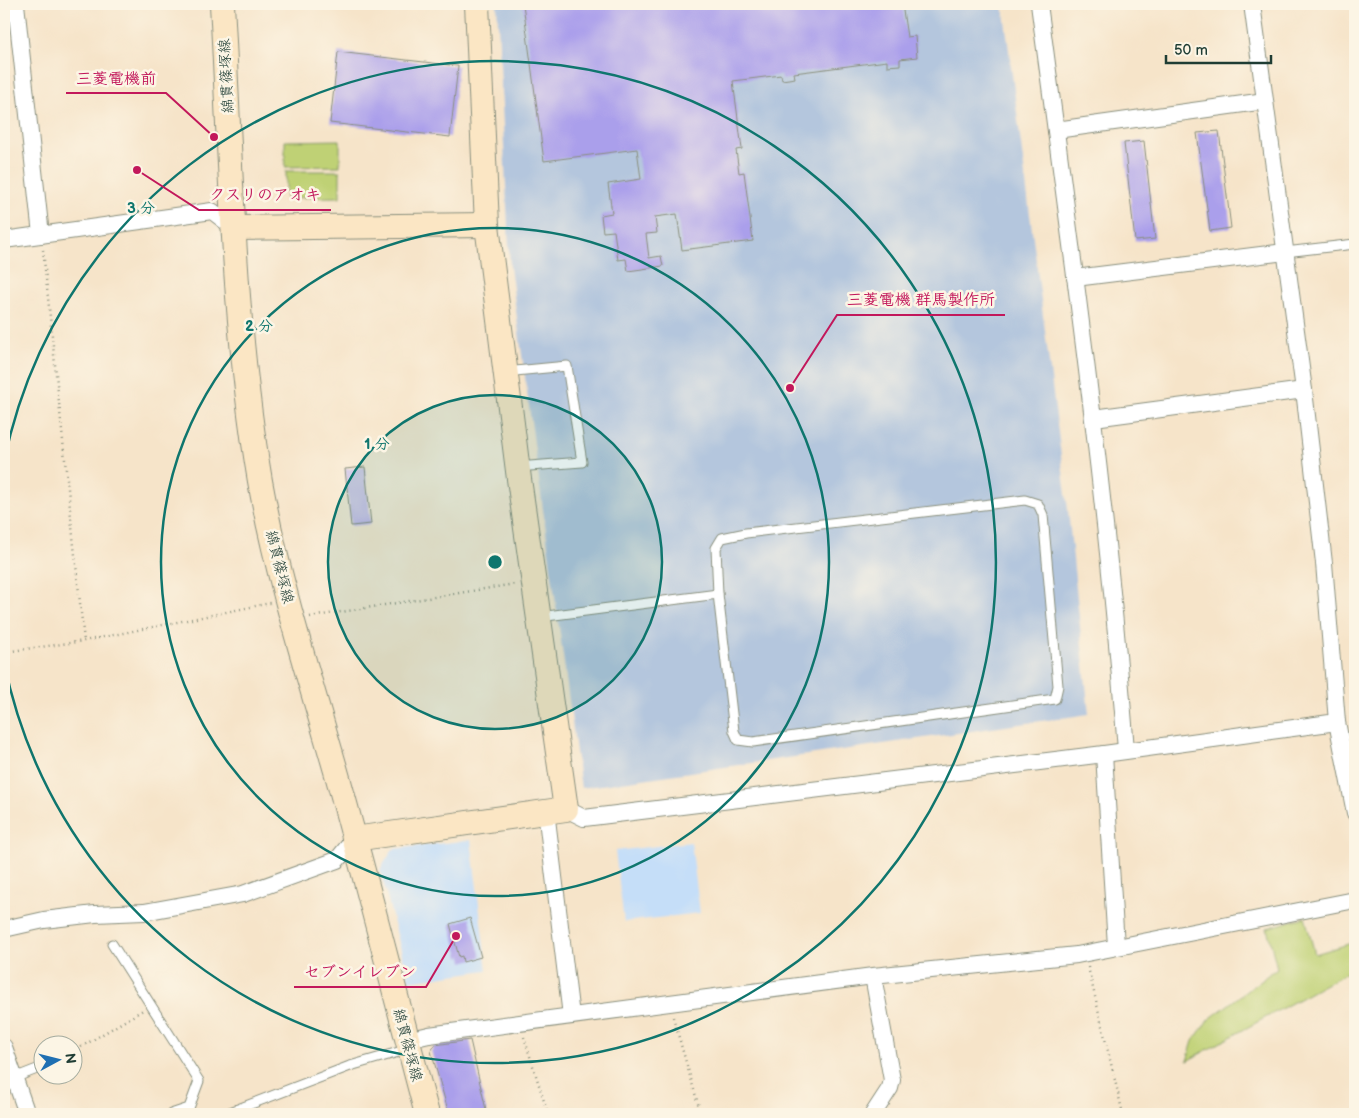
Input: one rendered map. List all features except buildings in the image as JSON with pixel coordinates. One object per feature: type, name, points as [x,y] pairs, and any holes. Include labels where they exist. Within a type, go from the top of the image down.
[{"type":"street","points":[[16,4],[41,235]]},
{"type":"street","name":"綿貫篠塚線","points":[[222,4],[239,314],[252,428],[272,534],[290,610],[354,839],[427,1114]]},
{"type":"street","points":[[477,4],[487,225],[517,467],[538,616],[556,810],[571,1016]]},
{"type":"street","points":[[1039,4],[1094,418],[1117,629],[1126,750]]},
{"type":"street","points":[[1252,4],[1304,390],[1324,563],[1337,722],[1355,813]]},
{"type":"street","points":[[1056,130],[1265,101]]},
{"type":"street","points":[[4,240],[212,211],[234,228],[487,225]]},
{"type":"street","points":[[1075,278],[1285,252]]},
{"type":"street","points":[[1094,418],[1304,390]]},
{"type":"street","points":[[4,929],[44,920],[94,914],[144,912],[243,894],[337,860],[354,839],[556,810],[584,818],[1104,754],[1337,722]]},
{"type":"street","points":[[1104,754],[1116,946]]},
{"type":"street","points":[[408,1044],[429,1035],[873,976],[1085,953],[1355,900]]},
{"type":"street","points":[[873,976],[892,1080],[890,1088],[873,1114]]},
{"type":"street","points":[[4,1047],[27,1114]]},
{"type":"lane","points":[[1285,252],[1355,244]]},
{"type":"lane","points":[[505,372],[567,366],[582,462],[517,467]]},
{"type":"lane","points":[[1025,500],[1038,504],[1043,516],[1044,525],[1058,686],[1055,698],[763,741],[738,740],[734,731],[718,594],[716,548],[722,538],[746,533],[1025,500]]},
{"type":"lane","points":[[538,616],[718,594]]},
{"type":"lane","points":[[112,944],[199,1081],[192,1111],[171,1114]]},
{"type":"lane","points":[[225,1114],[408,1044]]},
{"type":"lane","points":[[14,1078],[32,1071]]},
{"type":"path","points":[[41,235],[84,641]]},
{"type":"path","points":[[4,652],[290,610],[533,581]]},
{"type":"path","points":[[1085,953],[1123,1114]]},
{"type":"path","points":[[669,1003],[701,1114]]},
{"type":"path","points":[[82,1048],[150,1005]]},
{"type":"path","points":[[519,1023],[548,1114]]},
{"type":"shaded area","points":[[497,4],[1003,4],[1068,510],[1089,714],[581,788],[510,267]]},
{"type":"shaded area","points":[[471,840],[487,970],[409,981],[380,870],[393,849]]},
{"type":"shaded area","points":[[691,842],[700,913],[624,922],[615,851]]},
{"type":"green space","points":[[340,140],[340,166],[285,167],[285,141]]},
{"type":"green space","points":[[286,171],[340,171],[340,197],[286,198]]},
{"type":"green space","points":[[1305,917],[1315,954],[1355,942],[1355,968],[1187,1061],[1193,1041],[1208,1020],[1277,968],[1267,928]]},
{"type":"place","name":"三菱電機前","points":[[214,137]]},
{"type":"place","name":"クスリのアオキ","points":[[137,170]]},
{"type":"place","name":"三菱電機 群馬製作所","points":[[790,388]]},
{"type":"place","name":"セブンイレブン","points":[[456,936]]}]
